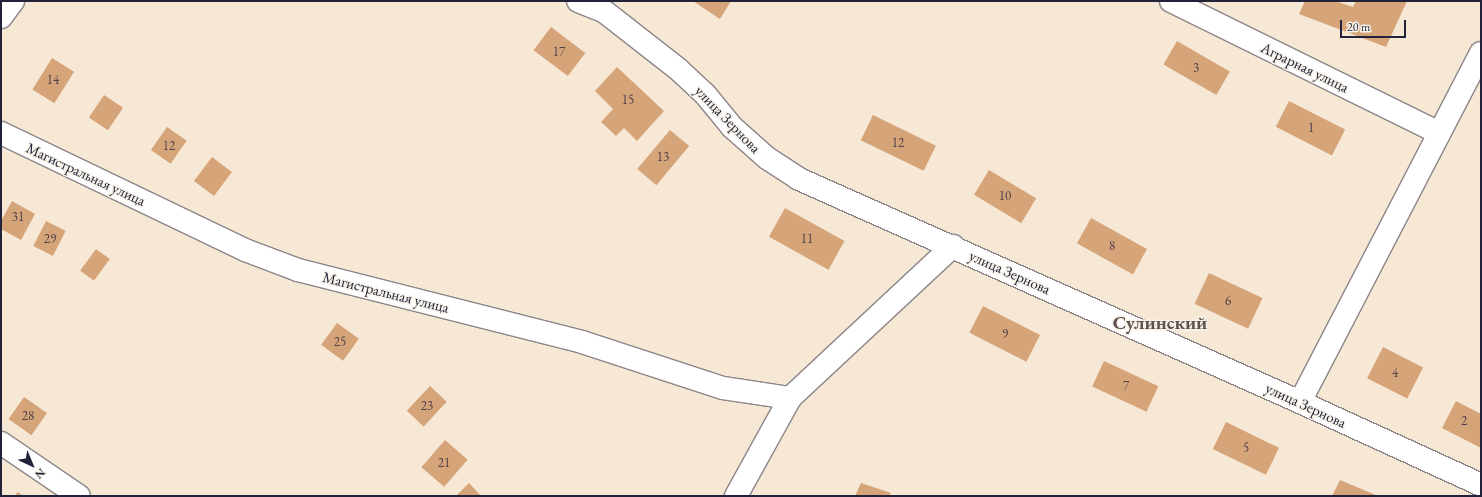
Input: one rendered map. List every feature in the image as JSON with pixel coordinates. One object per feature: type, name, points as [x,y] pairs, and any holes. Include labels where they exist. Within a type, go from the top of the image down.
[{"type":"street","points":[[1,17],[12,1]]},
{"type":"street","name":"улица Зернова","points":[[578,1],[604,12],[678,69],[705,94],[732,127],[767,158],[799,178],[1300,402],[1481,485]]},
{"type":"street","name":"Аграрная улица","points":[[1171,1],[1439,133]]},
{"type":"street","points":[[1300,402],[1481,53]]},
{"type":"street","name":"Магистральная улица","points":[[1,133],[245,250],[298,270],[582,342],[723,388],[790,398]]},
{"type":"street","points":[[741,495],[790,398],[953,246]]},
{"type":"street","points":[[1,443],[79,496]]},
{"type":"building","points":[[693,1],[731,1],[720,19]]},
{"type":"building","points":[[1305,1],[1335,1],[1353,7],[1356,1],[1407,1],[1386,47],[1299,14]]},
{"type":"building","points":[[551,27],[585,53],[568,76],[534,50]]},
{"type":"building","points":[[1177,41],[1230,72],[1216,95],[1164,64]]},
{"type":"building","points":[[52,58],[74,72],[54,103],[32,89]]},
{"type":"building","points":[[617,67],[664,111],[637,141],[624,128],[616,136],[601,122],[613,109],[595,91]]},
{"type":"building","points":[[104,95],[123,108],[108,130],[89,117]]},
{"type":"building","points":[[1289,101],[1345,130],[1332,155],[1276,127]]},
{"type":"building","points":[[873,115],[936,146],[924,171],[861,140]]},
{"type":"building","points":[[167,127],[187,141],[171,164],[151,150]]},
{"type":"building","points":[[670,130],[689,146],[656,185],[637,169]]},
{"type":"building","points":[[212,157],[232,172],[214,196],[194,181]]},
{"type":"building","points":[[989,170],[1036,198],[1021,223],[974,195]]},
{"type":"building","points":[[12,201],[35,214],[21,240],[1,229],[1,221]]},
{"type":"building","points":[[785,208],[844,241],[828,270],[769,237]]},
{"type":"building","points":[[1091,218],[1147,249],[1133,274],[1077,243]]},
{"type":"building","points":[[46,221],[66,231],[53,256],[33,246]]},
{"type":"building","points":[[96,249],[110,259],[94,281],[80,271]]},
{"type":"building","points":[[1209,273],[1262,298],[1248,329],[1195,304]]},
{"type":"building","points":[[983,306],[1040,335],[1026,362],[969,333]]},
{"type":"building","points":[[337,323],[359,339],[343,361],[321,345]]},
{"type":"building","points":[[1383,347],[1423,367],[1407,399],[1367,378]]},
{"type":"building","points":[[1104,361],[1158,386],[1147,412],[1092,386]]},
{"type":"building","points":[[430,386],[447,402],[424,427],[407,411]]},
{"type":"building","points":[[24,397],[47,413],[31,435],[9,419]]},
{"type":"building","points":[[1456,401],[1481,414],[1481,448],[1442,428]]},
{"type":"building","points":[[1226,422],[1279,448],[1266,475],[1213,449]]},
{"type":"building","points":[[445,440],[468,460],[444,487],[421,467]]},
{"type":"building","points":[[1340,480],[1378,496],[1332,496]]},
{"type":"building","points":[[469,483],[481,496],[456,496]]},
{"type":"building","points":[[861,483],[891,493],[889,496],[855,496]]},
{"type":"building","points":[[18,492],[23,496],[14,496]]},
{"type":"district","name":"Сулинский","points":[[1160,323]]}]
